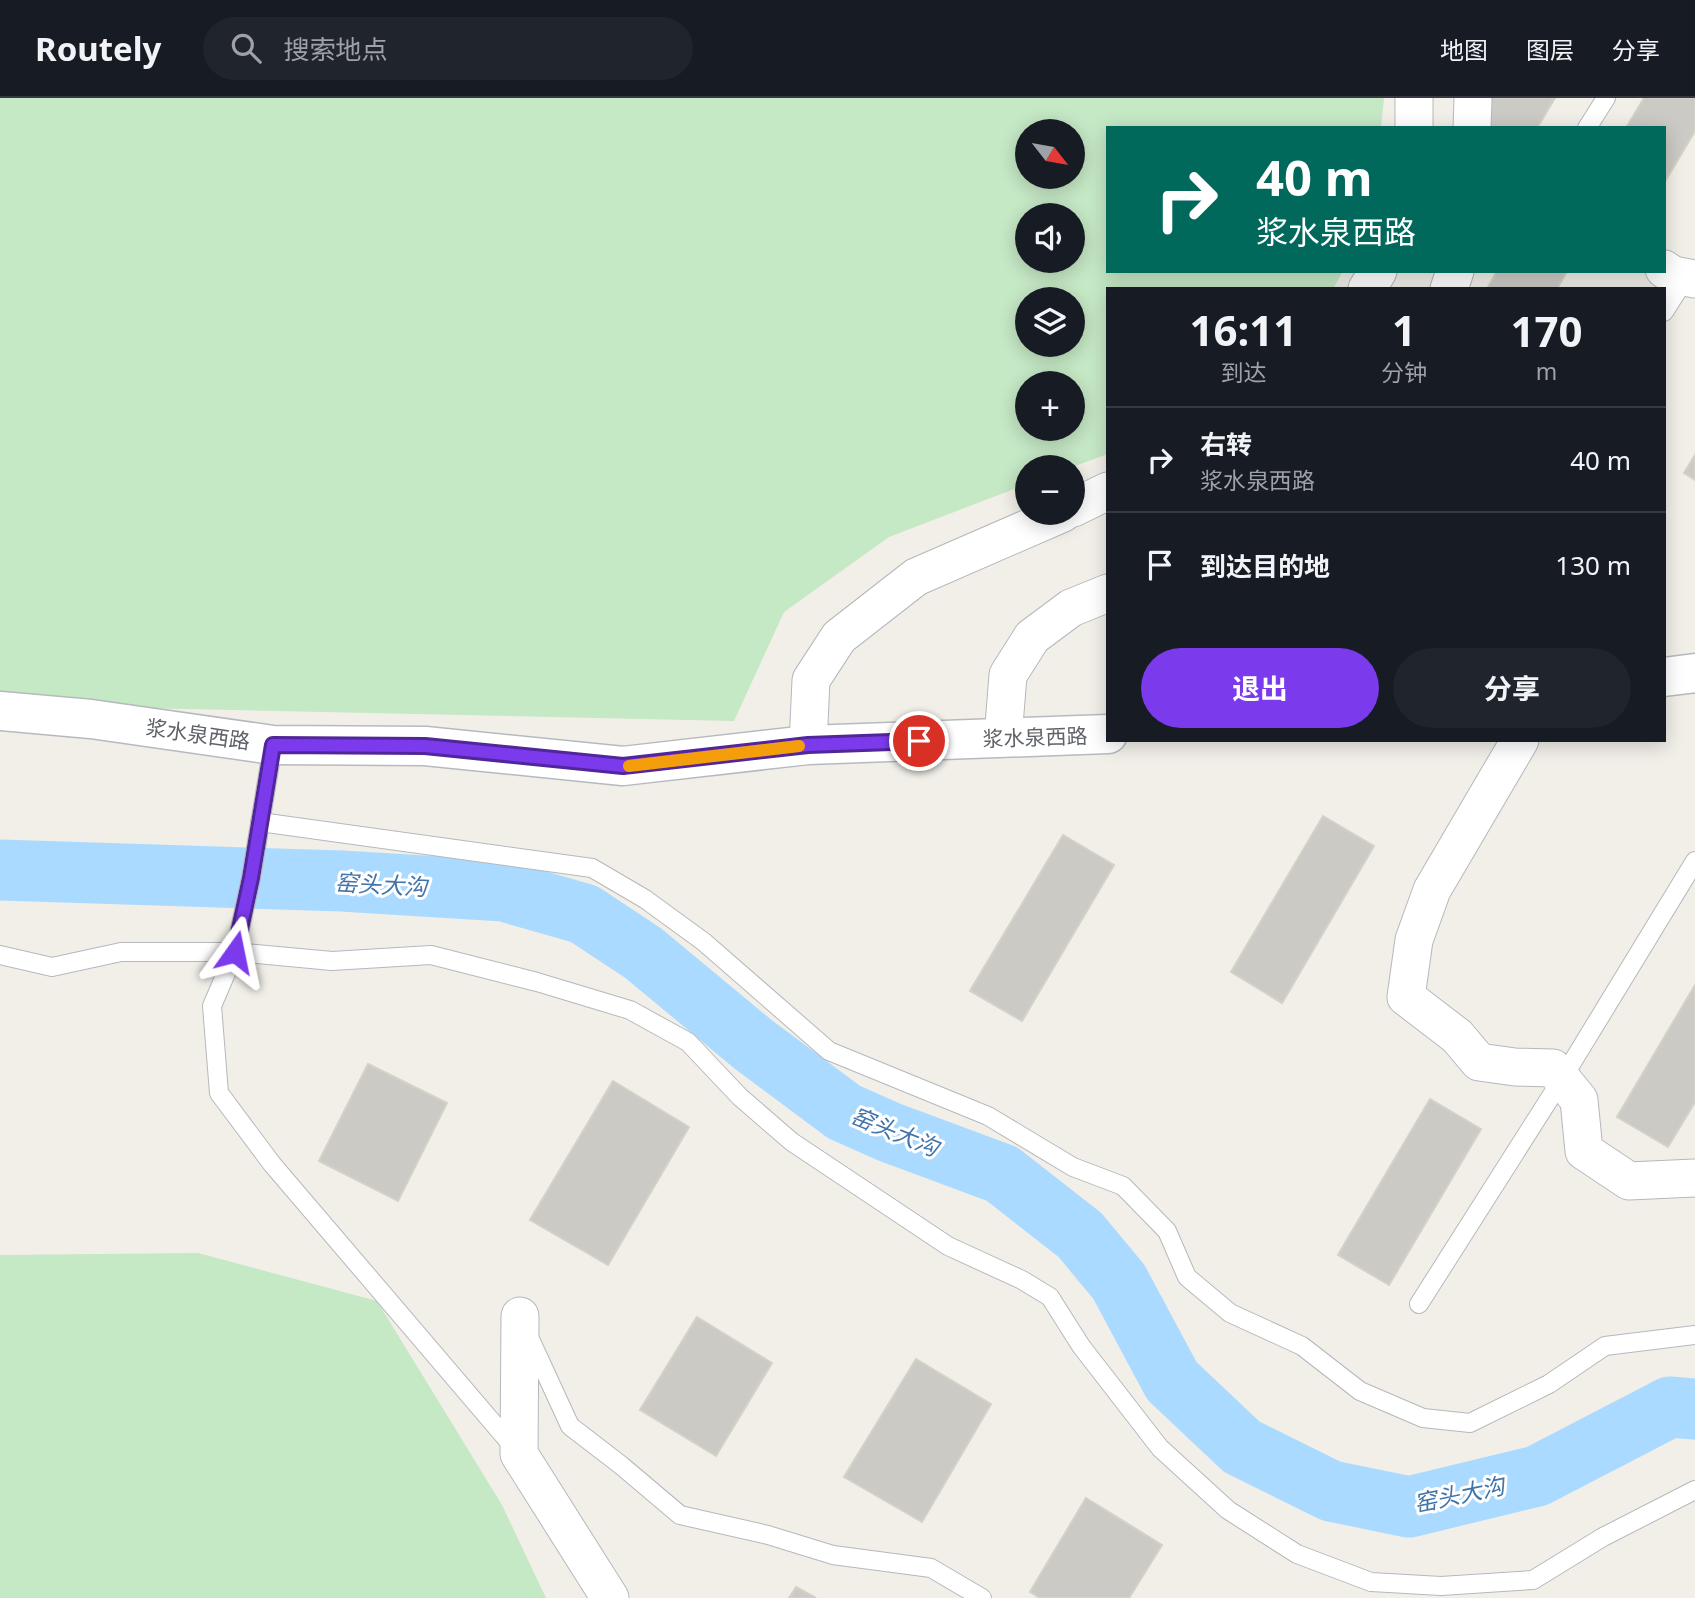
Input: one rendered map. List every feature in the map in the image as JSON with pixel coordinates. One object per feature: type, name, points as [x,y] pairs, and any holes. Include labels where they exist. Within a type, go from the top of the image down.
[{"type":"street","points":[[1414,98],[1414,126]]},
{"type":"street","points":[[1472,126],[1473,98]]},
{"type":"street","points":[[1085,503],[1106,493]]},
{"type":"street","points":[[808,745],[811,680],[839,637],[916,577],[1035,525]]},
{"type":"street","points":[[1003,738],[1008,676],[1032,637],[1071,608],[1106,594]]},
{"type":"street","points":[[1666,677],[1695,673]]},
{"type":"street","name":"浆水泉西路","points":[[0,711],[91,719],[273,745],[425,746],[623,766],[808,745],[1106,734]]},
{"type":"street","points":[[1519,742],[1432,890],[1414,940],[1406,997],[1457,1036],[1479,1062],[1552,1068],[1579,1100],[1584,1151],[1629,1181],[1695,1178]]},
{"type":"street","points":[[520,1316],[519,1454],[610,1598]]},
{"type":"lane","points":[[1588,126],[1605,98]]},
{"type":"lane","points":[[1666,308],[1685,272]]},
{"type":"lane","points":[[273,745],[251,878],[235,952],[212,1006],[219,1093],[272,1164],[519,1454]]},
{"type":"lane","points":[[260,822],[592,868],[645,899],[704,942],[830,1051],[988,1116],[1073,1167],[1123,1186],[1167,1231],[1187,1277],[1230,1313],[1302,1346],[1360,1391],[1423,1418],[1471,1423],[1549,1384],[1605,1346],[1695,1335]]},
{"type":"lane","points":[[1419,1304],[1562,1079],[1695,862]]},
{"type":"lane","points":[[0,955],[52,967],[121,952],[235,952],[332,961],[431,955],[537,982],[630,1010],[688,1042],[740,1097],[792,1142],[948,1246],[1022,1280],[1050,1297],[1081,1346],[1160,1448],[1228,1510],[1297,1554],[1371,1582],[1441,1586],[1533,1580],[1603,1537],[1695,1490]]},
{"type":"lane","points":[[520,1316],[570,1426],[680,1515],[768,1535],[833,1555],[931,1567],[982,1598]]},
{"type":"green space","points":[[0,98],[1384,98],[1381,126],[1106,126],[1106,273],[1342,273],[1334,287],[1106,287],[1106,455],[1085,462],[1085,455],[1015,455],[1015,489],[889,537],[784,612],[734,721],[0,705]]},
{"type":"green space","points":[[198,1253],[377,1301],[502,1505],[546,1598],[0,1598],[0,1255]]},
{"type":"building","points":[[1485,98],[1555,98],[1538,126],[1488,126]]},
{"type":"building","points":[[1644,98],[1695,98],[1695,131],[1666,180],[1666,126],[1627,126]]},
{"type":"building","points":[[1496,273],[1566,273],[1558,287],[1488,287]]},
{"type":"building","points":[[1695,455],[1695,480],[1684,473]]},
{"type":"building","points":[[1323,816],[1374,846],[1282,1003],[1231,972]]},
{"type":"building","points":[[1063,835],[1114,865],[1022,1021],[970,991]]},
{"type":"building","points":[[1695,985],[1695,1102],[1668,1147],[1617,1117]]},
{"type":"building","points":[[368,1064],[447,1103],[398,1201],[319,1161]]},
{"type":"building","points":[[613,1081],[689,1127],[608,1265],[530,1220]]},
{"type":"building","points":[[1430,1099],[1481,1129],[1389,1285],[1338,1255]]},
{"type":"building","points":[[697,1317],[772,1363],[716,1456],[640,1410]]},
{"type":"building","points":[[916,1359],[991,1404],[922,1522],[844,1477]]},
{"type":"building","points":[[1086,1498],[1162,1545],[1129,1598],[1040,1598],[1030,1592]]},
{"type":"building","points":[[796,1587],[816,1598],[789,1598]]},
{"type":"waterway","name":"窑头大沟","points":[[0,870],[342,881],[504,891],[584,914],[643,953],[754,1045],[844,1112],[889,1132],[1002,1174],[1080,1235],[1119,1282],[1172,1381],[1242,1447],[1331,1491],[1409,1507],[1537,1476],[1670,1407],[1695,1409]]},
{"type":"slow traffic","points":[[629,766],[799,746]]},
{"type":"route","points":[[235,952],[251,878],[273,745],[425,746],[623,766],[808,745],[919,741]]}]
